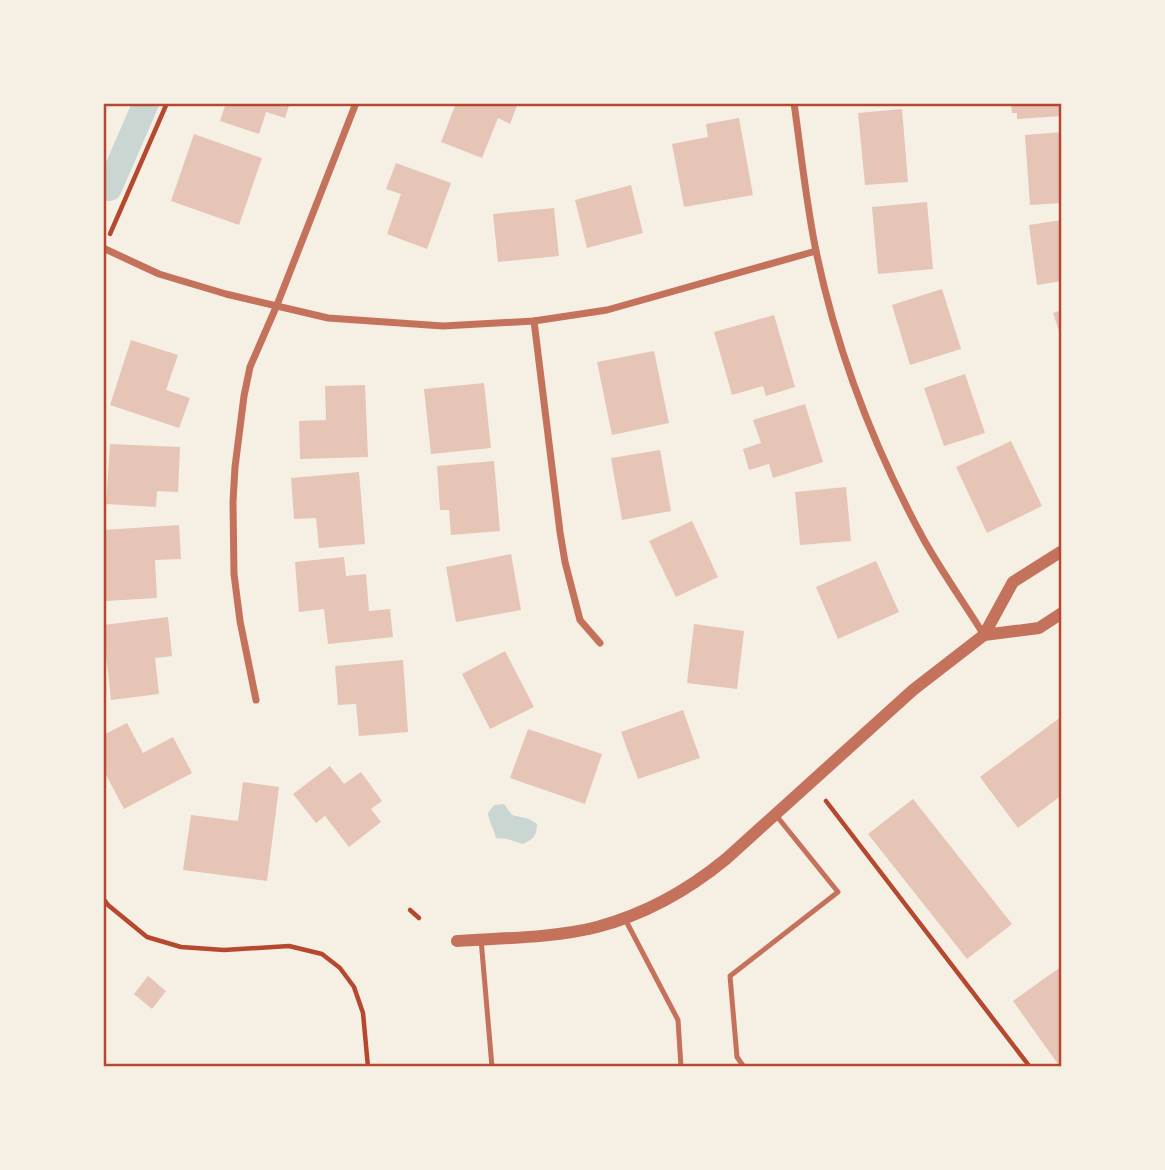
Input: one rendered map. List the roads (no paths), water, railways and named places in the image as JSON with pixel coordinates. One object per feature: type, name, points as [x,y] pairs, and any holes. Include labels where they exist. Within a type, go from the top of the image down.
[{"type":"street","points":[[256,700],[240,621],[234,574],[234,479],[243,408],[250,367],[356,103]]},
{"type":"street","points":[[793,103],[816,251],[839,339],[863,409],[925,542],[984,635]]},
{"type":"street","points":[[103,248],[159,274],[226,294],[328,318],[443,326],[534,321],[607,310],[816,251]]},
{"type":"street","points":[[534,321],[565,562],[580,620],[600,643]]},
{"type":"street","points":[[457,941],[566,933],[596,928],[653,908],[703,878],[913,690],[984,635],[1013,582],[1062,551]]},
{"type":"street","points":[[984,635],[1039,628],[1062,613]]},
{"type":"lane","points":[[744,1067],[737,1057],[730,976],[838,892],[775,814]]},
{"type":"lane","points":[[625,919],[678,1020],[681,1067]]},
{"type":"lane","points":[[481,939],[492,1067]]},
{"type":"waterway","points":[[109,188],[146,103]]}]
